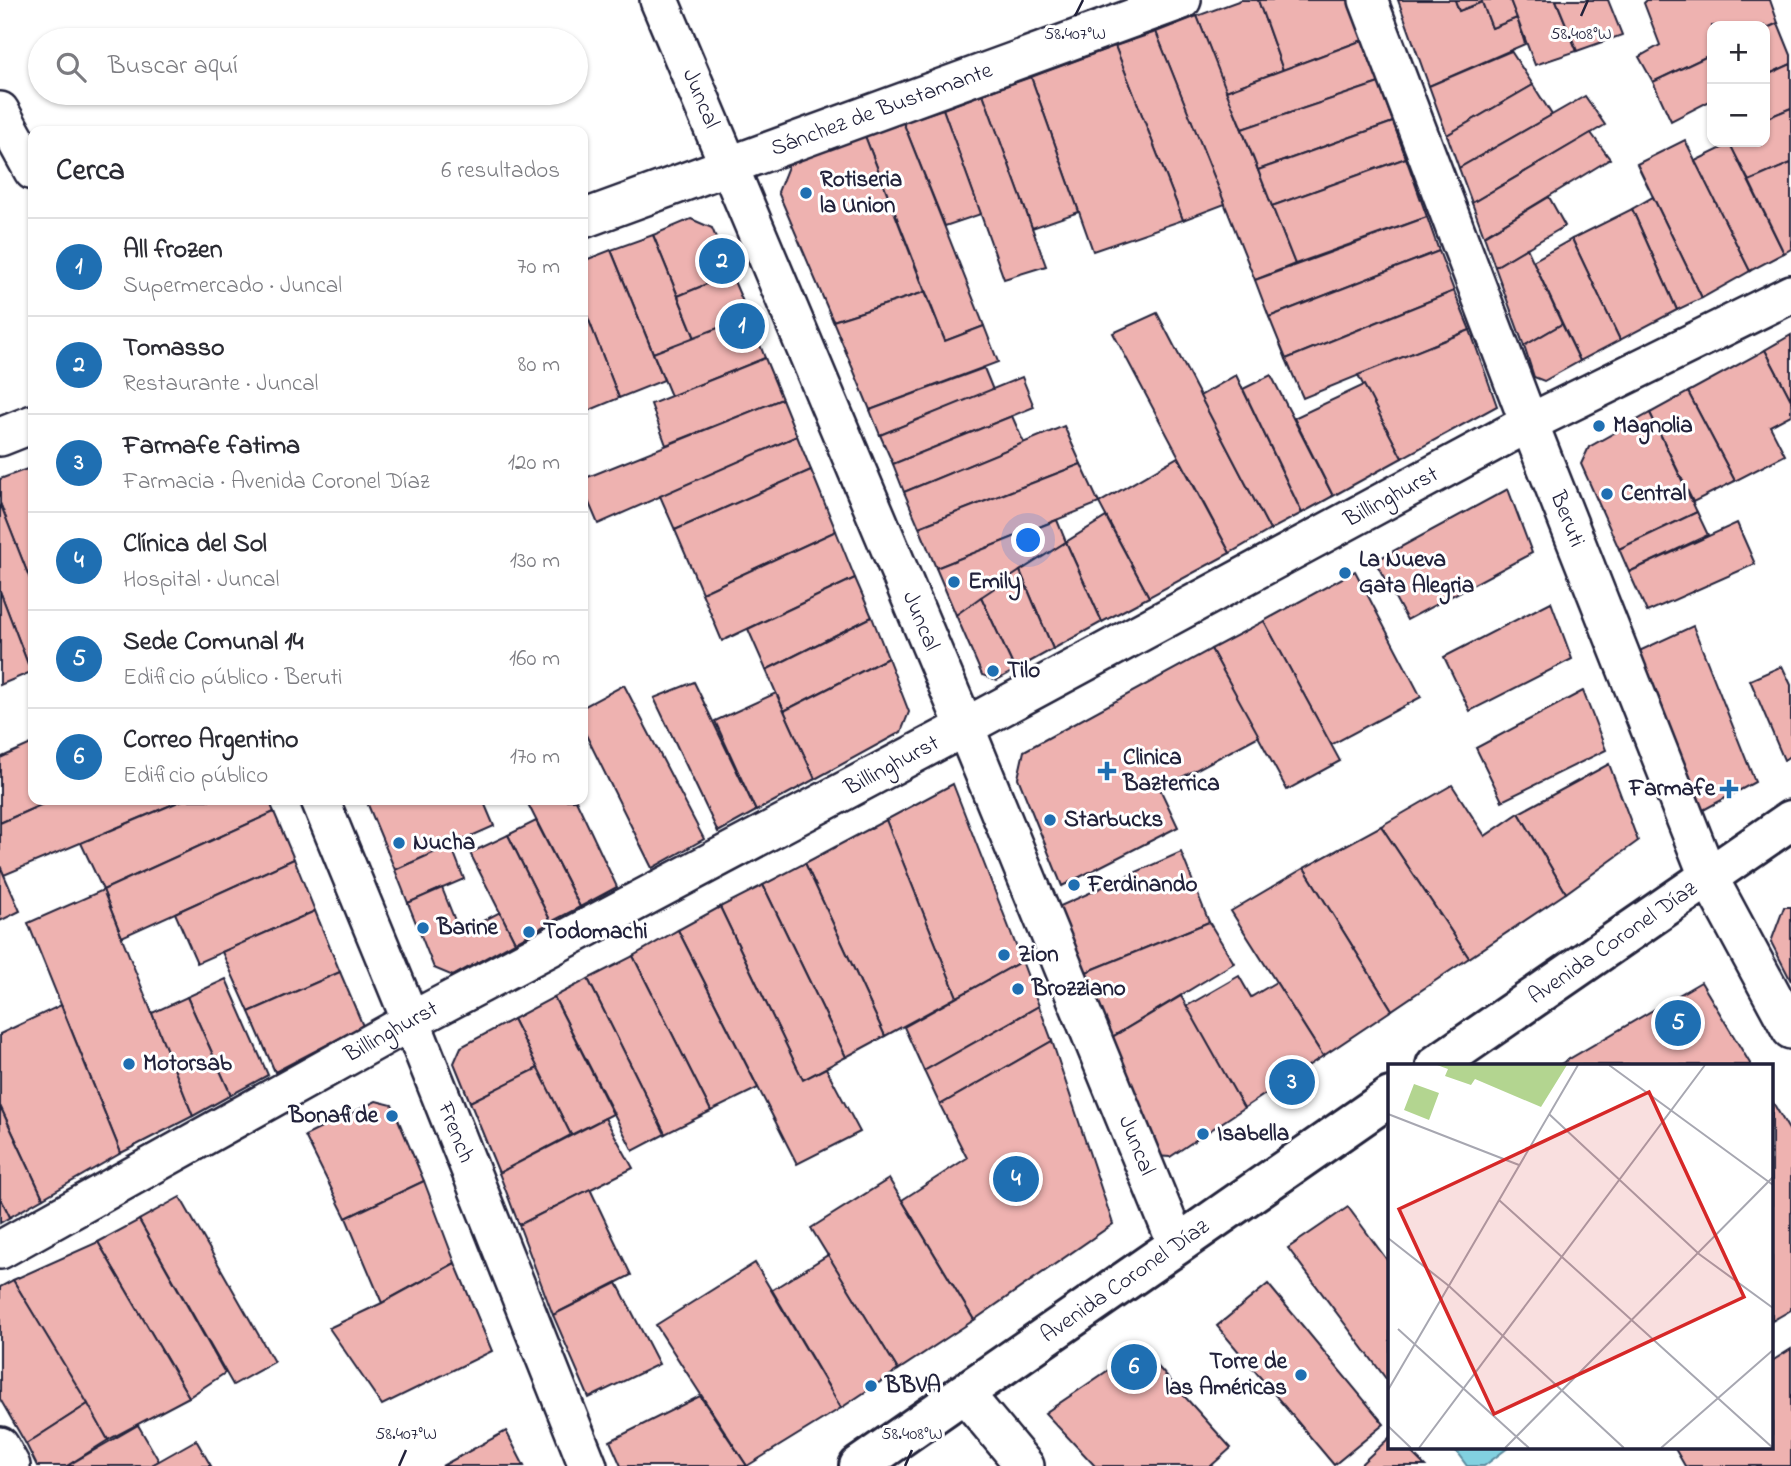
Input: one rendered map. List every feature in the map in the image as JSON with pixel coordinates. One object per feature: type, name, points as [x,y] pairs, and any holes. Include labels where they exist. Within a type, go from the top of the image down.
[{"type":"main road","name":"Avenida Coronel Díaz","points":[[1437,1064],[1791,820]]},
{"type":"main road","name":"Avenida Coronel Díaz","points":[[859,1466],[1388,1098]]},
{"type":"street","name":"Juncal","points":[[659,0],[965,727],[1177,1245]]},
{"type":"street","name":"Sánchez de Bustamante","points":[[588,217],[1182,0]]},
{"type":"street","name":"Beruti","points":[[1368,0],[1529,423],[1708,876],[1791,1030]]},
{"type":"street","points":[[0,111],[28,162]]},
{"type":"street","name":"Billinghurst","points":[[0,1250],[411,1021],[1529,423],[1791,294]]},
{"type":"street","points":[[0,437],[28,426]]},
{"type":"street","name":"French","points":[[322,805],[588,1466]]},
{"type":"street","points":[[964,1393],[1025,1466]]},
{"type":"street","points":[[0,1446],[11,1466]]},
{"type":"water","points":[[1508,1448],[1484,1466],[1467,1466],[1455,1450]]},
{"type":"building","points":[[1241,0],[1258,0],[1283,70],[1226,91],[1197,16]]},
{"type":"building","points":[[1258,0],[1349,0],[1363,40],[1283,70]]},
{"type":"building","points":[[1398,0],[1455,0],[1459,11],[1482,2],[1492,28],[1517,18],[1525,44],[1429,86]]},
{"type":"building","points":[[1455,0],[1510,0],[1517,18],[1492,28],[1482,2],[1459,11]]},
{"type":"building","points":[[1510,0],[1556,0],[1577,51],[1535,65]]},
{"type":"building","points":[[1556,0],[1608,0],[1622,35],[1577,51]]},
{"type":"building","points":[[1647,0],[1770,0],[1778,23],[1770,27],[1770,21],[1707,21],[1707,56],[1653,82],[1639,57],[1660,45],[1644,3]]},
{"type":"building","points":[[1197,16],[1295,264],[1255,280],[1156,32]]},
{"type":"building","points":[[1778,23],[1791,55],[1791,64],[1770,74],[1770,27]]},
{"type":"building","points":[[1156,32],[1225,204],[1183,220],[1115,46]]},
{"type":"building","points":[[1363,40],[1379,83],[1242,129],[1226,91]]},
{"type":"building","points":[[1115,46],[1183,220],[1093,251],[1031,77]]},
{"type":"building","points":[[1511,51],[1533,85],[1447,135],[1429,86]]},
{"type":"building","points":[[1707,56],[1707,103],[1671,121],[1653,82]]},
{"type":"building","points":[[1791,64],[1791,108],[1770,117],[1770,84],[1770,74]]},
{"type":"building","points":[[1031,77],[1079,212],[1032,228],[983,94]]},
{"type":"building","points":[[1379,83],[1393,122],[1258,170],[1242,129]]},
{"type":"building","points":[[1533,85],[1552,115],[1459,168],[1447,135]]},
{"type":"building","points":[[983,94],[1046,266],[1004,279],[943,109]]},
{"type":"building","points":[[1585,96],[1605,125],[1472,203],[1459,168]]},
{"type":"building","points":[[1791,108],[1791,163],[1749,181],[1731,147],[1770,147],[1770,117]]},
{"type":"building","points":[[943,109],[981,214],[945,226],[903,122]]},
{"type":"building","points":[[903,122],[984,326],[945,341],[865,136]]},
{"type":"building","points":[[1393,122],[1406,158],[1272,206],[1258,170]]},
{"type":"building","points":[[1591,133],[1610,159],[1484,236],[1472,203]]},
{"type":"building","points":[[865,136],[925,292],[833,321],[778,192],[789,164]]},
{"type":"building","points":[[1685,140],[1750,271],[1702,298],[1637,164]]},
{"type":"building","points":[[1724,147],[1731,147],[1784,253],[1750,271],[1695,161]]},
{"type":"building","points":[[1406,158],[1427,217],[1295,264],[1272,206]]},
{"type":"building","points":[[1791,163],[1791,249],[1784,253],[1749,181]]},
{"type":"building","points":[[1549,197],[1565,226],[1495,267],[1484,236]]},
{"type":"building","points":[[1653,197],[1702,298],[1677,310],[1632,209]]},
{"type":"building","points":[[1632,209],[1677,310],[1620,340],[1572,239]]},
{"type":"building","points":[[1427,217],[1439,251],[1269,317],[1255,280]]},
{"type":"building","points":[[691,219],[712,228],[731,274],[678,296],[653,235]]},
{"type":"building","points":[[653,235],[695,338],[653,353],[611,250]]},
{"type":"building","points":[[1572,239],[1620,340],[1580,361],[1533,261]]},
{"type":"building","points":[[1527,248],[1562,324],[1524,346],[1495,267]]},
{"type":"building","points":[[611,250],[664,380],[619,398],[588,318],[588,259]]},
{"type":"building","points":[[1439,251],[1454,291],[1286,359],[1269,317]]},
{"type":"building","points":[[731,274],[749,316],[695,338],[678,296]]},
{"type":"building","points":[[1454,291],[1470,330],[1303,398],[1286,359]]},
{"type":"building","points":[[925,292],[945,341],[984,326],[998,362],[870,410],[833,321]]},
{"type":"building","points":[[1157,313],[1270,530],[1230,553],[1113,333]]},
{"type":"building","points":[[749,316],[765,358],[671,396],[653,353]]},
{"type":"building","points":[[588,318],[619,398],[588,411]]},
{"type":"building","points":[[1562,324],[1580,361],[1544,381],[1534,377],[1524,346]]},
{"type":"building","points":[[1470,330],[1497,406],[1402,458],[1358,375]]},
{"type":"building","points":[[1791,335],[1791,400],[1765,350]]},
{"type":"building","points":[[1765,350],[1791,400],[1791,415],[1770,426],[1785,455],[1735,481],[1688,392]]},
{"type":"building","points":[[765,358],[782,399],[666,445],[651,404]]},
{"type":"building","points":[[984,368],[993,390],[880,435],[870,410]]},
{"type":"building","points":[[1236,375],[1302,513],[1270,530],[1200,396]]},
{"type":"building","points":[[1271,375],[1333,496],[1302,513],[1243,389]]},
{"type":"building","points":[[1022,377],[1034,407],[893,464],[880,435]]},
{"type":"building","points":[[1364,385],[1402,458],[1333,496],[1294,418]]},
{"type":"building","points":[[1688,392],[1735,481],[1693,502],[1650,413]]},
{"type":"building","points":[[782,399],[797,436],[598,524],[588,501],[588,477]]},
{"type":"building","points":[[1650,413],[1697,512],[1619,549],[1581,464],[1589,447]]},
{"type":"building","points":[[1012,416],[1024,443],[904,492],[893,464]]},
{"type":"building","points":[[1064,426],[1081,464],[919,527],[904,492]]},
{"type":"building","points":[[797,436],[811,470],[675,530],[660,496]]},
{"type":"building","points":[[1178,457],[1230,553],[1149,597],[1099,503]]},
{"type":"building","points":[[1081,464],[1099,503],[936,568],[919,527]]},
{"type":"building","points":[[27,469],[28,472],[28,574],[0,503],[0,479]]},
{"type":"building","points":[[811,470],[836,531],[702,593],[675,530]]},
{"type":"building","points":[[1508,489],[1532,553],[1407,620],[1375,561]]},
{"type":"building","points":[[0,503],[28,574],[28,664],[0,591]]},
{"type":"building","points":[[1697,512],[1708,535],[1629,572],[1619,549]]},
{"type":"building","points":[[1106,517],[1149,597],[1102,622],[1066,542]]},
{"type":"building","points":[[1057,520],[1066,542],[956,615],[936,568]]},
{"type":"building","points":[[1737,523],[1755,564],[1647,612],[1629,572]]},
{"type":"building","points":[[836,531],[855,578],[722,641],[702,593]]},
{"type":"building","points":[[1066,542],[1102,622],[1053,649],[1020,571]]},
{"type":"building","points":[[1020,571],[1053,649],[1015,670],[981,597]]},
{"type":"building","points":[[1355,571],[1421,697],[1331,745],[1264,621]]},
{"type":"building","points":[[855,578],[872,617],[766,670],[748,629]]},
{"type":"building","points":[[0,591],[28,664],[28,673],[0,685]]},
{"type":"building","points":[[981,597],[1015,670],[997,680],[982,675],[956,615]]},
{"type":"building","points":[[1551,602],[1572,659],[1470,711],[1444,657]]},
{"type":"building","points":[[872,617],[888,658],[784,711],[766,670]]},
{"type":"building","points":[[1264,621],[1340,761],[1287,790],[1211,649]]},
{"type":"building","points":[[1693,626],[1755,782],[1696,814],[1637,652]]},
{"type":"building","name":"Clinica Bazterrica","points":[[1211,649],[1259,736],[1160,789],[1178,827],[1062,886],[1018,778],[1024,751]]},
{"type":"building","points":[[888,658],[909,712],[901,732],[815,779],[784,711]]},
{"type":"building","points":[[1782,666],[1791,685],[1791,755],[1784,760],[1750,680]]},
{"type":"building","points":[[694,682],[756,811],[718,832],[654,698]]},
{"type":"building","points":[[624,685],[704,839],[652,868],[588,739],[588,704]]},
{"type":"building","points":[[1583,691],[1606,750],[1502,801],[1476,748]]},
{"type":"building","points":[[776,693],[815,779],[756,811],[715,721]]},
{"type":"building","points":[[28,745],[28,805],[41,805],[0,823],[0,758]]},
{"type":"building","points":[[1609,764],[1638,841],[1566,893],[1519,813]]},
{"type":"building","points":[[953,784],[1022,961],[957,997],[886,820]]},
{"type":"building","points":[[1452,785],[1485,836],[1519,813],[1566,893],[1469,958],[1381,826]]},
{"type":"building","points":[[41,805],[171,805],[4,875],[0,866],[0,823]]},
{"type":"building","points":[[171,805],[271,805],[274,812],[103,890],[81,843]]},
{"type":"building","points":[[368,805],[485,805],[494,826],[395,870]]},
{"type":"building","points":[[529,805],[578,805],[617,887],[580,907]]},
{"type":"building","points":[[274,812],[294,859],[122,937],[103,890]]},
{"type":"building","points":[[886,820],[957,997],[885,1036],[805,863]]},
{"type":"building","points":[[536,821],[580,907],[551,922],[508,835]]},
{"type":"building","points":[[1381,826],[1469,958],[1392,1010],[1304,868]]},
{"type":"building","points":[[508,835],[551,922],[515,942],[470,853]]},
{"type":"building","points":[[451,845],[464,879],[408,903],[395,870]]},
{"type":"building","points":[[1181,852],[1209,922],[1084,973],[1058,907]]},
{"type":"building","points":[[294,859],[315,911],[197,963],[175,913]]},
{"type":"building","points":[[805,863],[885,1036],[846,1057],[763,885]]},
{"type":"building","points":[[0,866],[20,911],[0,921]]},
{"type":"building","points":[[1304,868],[1392,1010],[1323,1056],[1231,911]]},
{"type":"building","points":[[763,885],[846,1057],[803,1080],[720,907]]},
{"type":"building","points":[[442,888],[460,933],[500,912],[515,942],[453,976],[434,968],[408,903]]},
{"type":"building","name":"Motorsab","points":[[103,890],[193,1116],[121,1153],[28,923]]},
{"type":"building","points":[[720,907],[803,1080],[826,1068],[860,1132],[797,1164],[678,930]]},
{"type":"building","points":[[1784,907],[1791,907],[1791,981],[1771,942]]},
{"type":"building","points":[[315,911],[340,972],[249,1012],[222,952]]},
{"type":"building","points":[[1209,922],[1234,963],[1109,1039],[1084,973]]},
{"type":"building","points":[[678,930],[758,1088],[711,1111],[633,956]]},
{"type":"building","points":[[633,956],[711,1111],[665,1134],[588,979]]},
{"type":"building","points":[[1022,961],[1039,1006],[924,1071],[904,1027]]},
{"type":"building","points":[[340,972],[363,1026],[275,1072],[249,1012]]},
{"type":"building","points":[[1239,976],[1251,997],[1276,982],[1323,1056],[1244,1108],[1185,1007]]},
{"type":"building","points":[[226,979],[268,1075],[231,1095],[187,997]]},
{"type":"building","points":[[588,979],[665,1134],[633,1151],[554,997]]},
{"type":"building","points":[[1701,982],[1750,1064],[1561,1064]]},
{"type":"building","points":[[1181,996],[1244,1108],[1170,1157],[1155,1156],[1109,1039]]},
{"type":"building","points":[[187,997],[231,1095],[193,1116],[152,1013]]},
{"type":"building","points":[[554,997],[613,1114],[571,1135],[513,1019]]},
{"type":"building","points":[[61,1005],[121,1153],[43,1198],[0,1106],[0,1034]]},
{"type":"building","points":[[1039,1006],[1052,1041],[940,1105],[924,1071]]},
{"type":"building","points":[[513,1019],[538,1068],[470,1102],[454,1063],[461,1047]]},
{"type":"building","points":[[1052,1041],[1113,1224],[974,1320],[902,1200],[967,1158],[940,1105]]},
{"type":"building","points":[[538,1068],[571,1135],[499,1173],[470,1102]]},
{"type":"building","points":[[376,1101],[392,1105],[424,1181],[346,1218],[305,1136]]},
{"type":"building","points":[[1774,1104],[1791,1133],[1791,1310],[1774,1320]]},
{"type":"building","points":[[0,1106],[43,1198],[10,1217],[0,1197]]},
{"type":"building","points":[[605,1118],[633,1168],[519,1225],[499,1173]]},
{"type":"building","points":[[889,1179],[974,1320],[898,1370],[811,1228]]},
{"type":"building","points":[[424,1181],[455,1263],[382,1303],[346,1218]]},
{"type":"building","points":[[590,1189],[631,1275],[553,1315],[519,1225]]},
{"type":"building","points":[[0,1197],[10,1217],[0,1223]]},
{"type":"building","points":[[180,1197],[274,1362],[233,1385],[139,1220]]},
{"type":"building","points":[[1348,1207],[1388,1261],[1388,1381],[1288,1248]]},
{"type":"building","points":[[139,1220],[225,1373],[189,1397],[98,1242]]},
{"type":"building","points":[[98,1242],[189,1397],[108,1440],[13,1280]]},
{"type":"building","points":[[828,1255],[898,1370],[841,1408],[772,1290]]},
{"type":"building","points":[[455,1263],[492,1351],[382,1405],[329,1328]]},
{"type":"building","points":[[755,1263],[841,1408],[747,1466],[656,1325]]},
{"type":"building","points":[[13,1280],[88,1404],[26,1444],[0,1399],[0,1287]]},
{"type":"building","points":[[617,1283],[659,1364],[589,1398],[553,1315]]},
{"type":"building","name":"Torre de las Américas","points":[[1268,1284],[1384,1424],[1334,1465],[1217,1326]]},
{"type":"building","points":[[1141,1348],[1231,1448],[1211,1466],[1095,1466],[1045,1413]]},
{"type":"building","points":[[1791,1349],[1791,1466],[1685,1466],[1675,1448],[1774,1448],[1774,1360]]},
{"type":"building","points":[[700,1396],[747,1466],[621,1466],[610,1441]]},
{"type":"building","points":[[88,1404],[108,1440],[67,1466],[37,1466],[26,1444]]},
{"type":"building","points":[[138,1425],[159,1461],[150,1466],[67,1466]]},
{"type":"building","points":[[506,1431],[524,1466],[442,1466]]},
{"type":"building","points":[[1388,1439],[1388,1448],[1407,1448],[1425,1466],[1359,1466]]},
{"type":"building","points":[[196,1440],[211,1466],[150,1466],[159,1461]]},
{"type":"place","name":"Rotiseria la Union","points":[[806,193]]},
{"type":"place","name":"Tomasso","points":[[722,261]]},
{"type":"place","name":"All frozen","points":[[742,326]]},
{"type":"place","name":"Magnolia","points":[[1599,426]]},
{"type":"place","name":"Central","points":[[1607,494]]},
{"type":"place","name":"La Nueva Gata Alegria","points":[[1345,573]]},
{"type":"place","name":"Emily","points":[[954,582]]},
{"type":"place","name":"Tilo","points":[[993,671]]},
{"type":"place","name":"Clinica Bazterrica","points":[[1107,771]]},
{"type":"place","name":"Farmafe","points":[[1729,789]]},
{"type":"place","name":"Starbucks","points":[[1050,820]]},
{"type":"place","name":"Nucha","points":[[399,843]]},
{"type":"place","name":"Ferdinando","points":[[1074,885]]},
{"type":"place","name":"Barine","points":[[423,928]]},
{"type":"place","name":"Todomachi","points":[[529,932]]},
{"type":"place","name":"Zion","points":[[1004,955]]},
{"type":"place","name":"Brozziano","points":[[1018,989]]},
{"type":"place","name":"Sede Comunal 14","points":[[1678,1023]]},
{"type":"place","name":"Motorsab","points":[[129,1064]]},
{"type":"place","name":"Farmafe fatima","points":[[1292,1082]]},
{"type":"place","name":"Bonafide","points":[[392,1116]]},
{"type":"place","name":"Isabella","points":[[1203,1134]]},
{"type":"place","name":"Clínica del Sol","points":[[1016,1179]]},
{"type":"place","name":"Correo Argentino","points":[[1134,1367]]},
{"type":"place","name":"Torre de las Américas","points":[[1301,1375]]},
{"type":"place","name":"BBVA","points":[[871,1386]]}]
